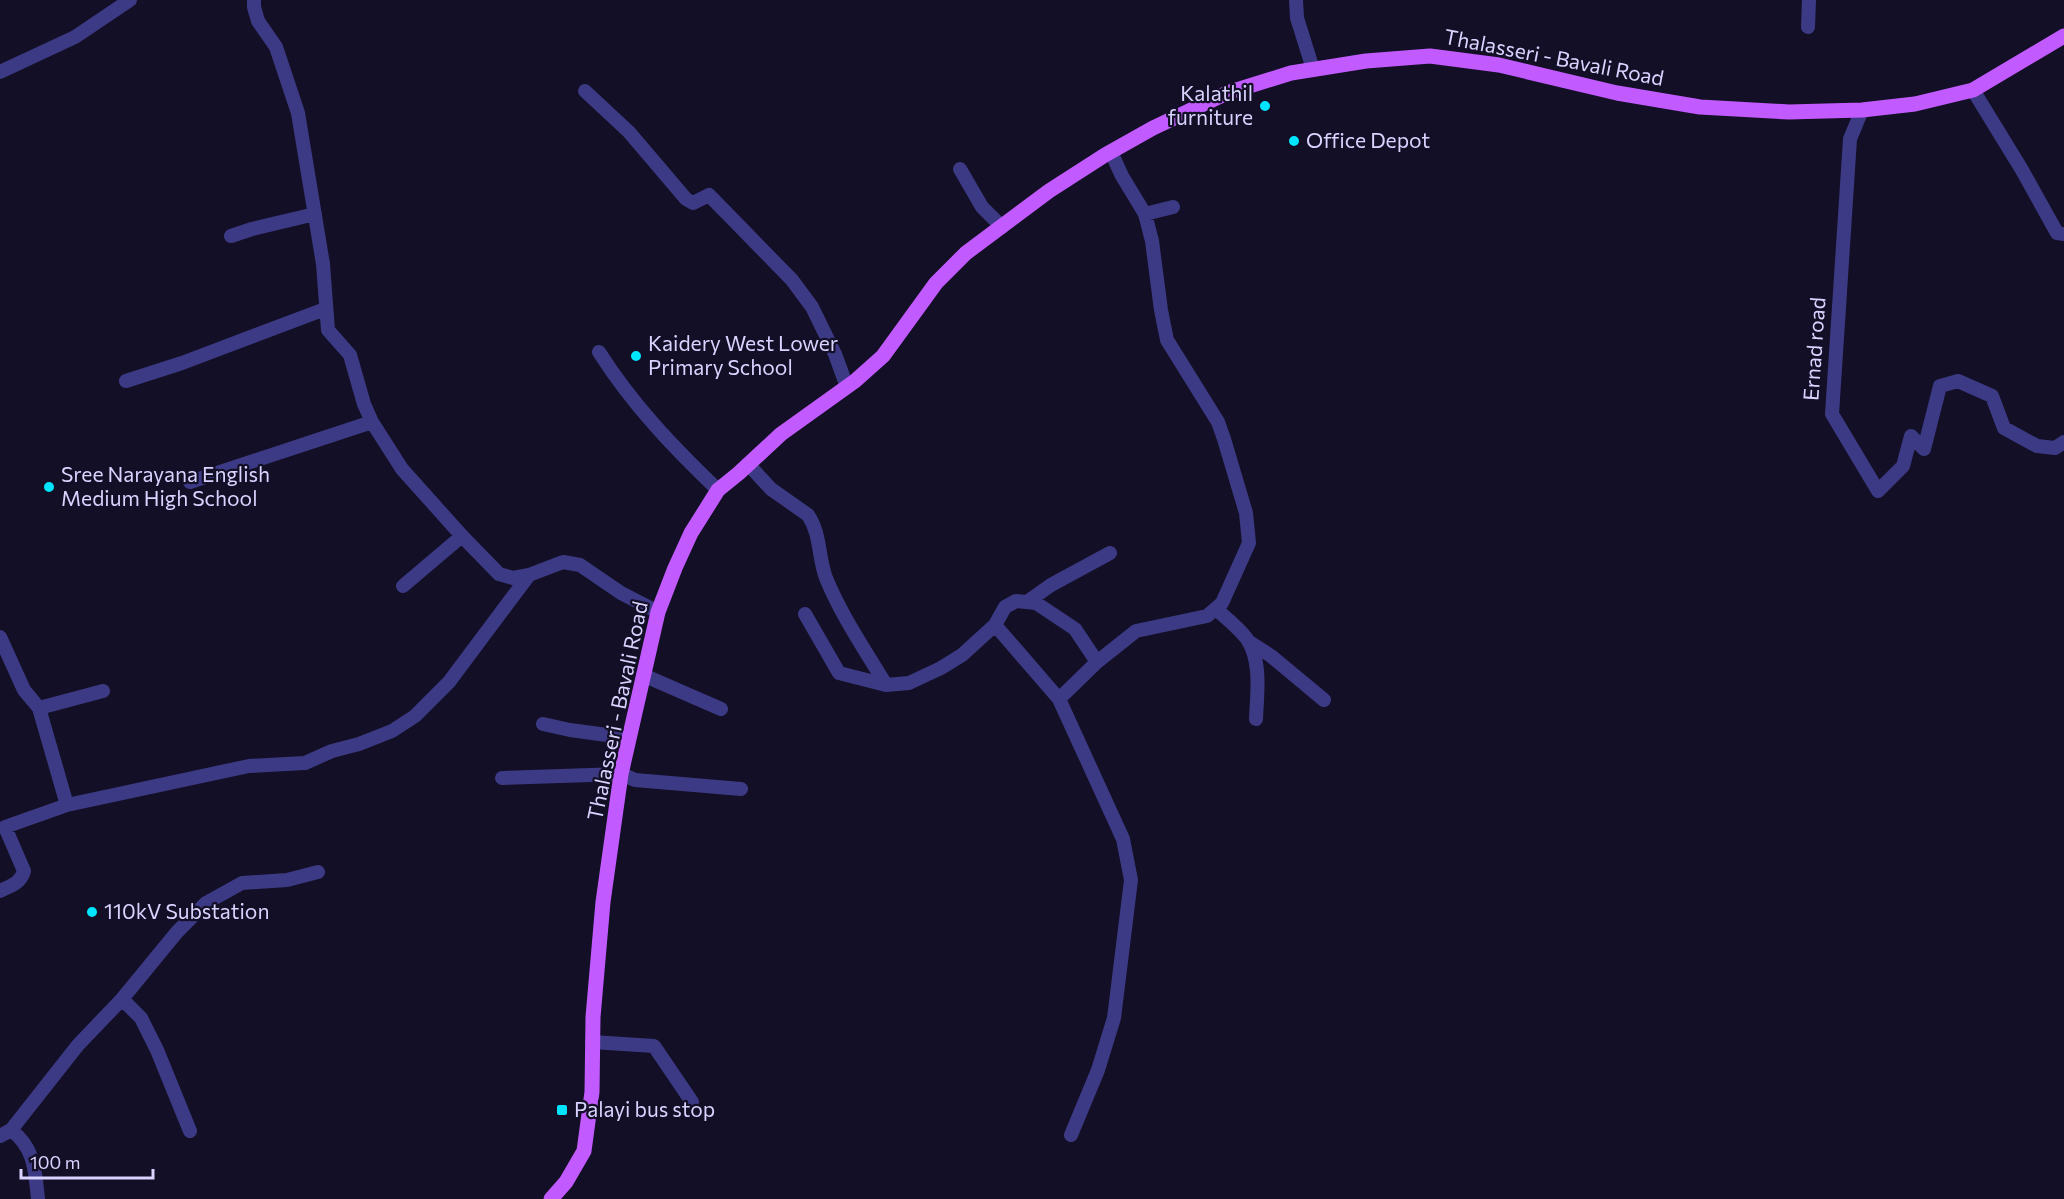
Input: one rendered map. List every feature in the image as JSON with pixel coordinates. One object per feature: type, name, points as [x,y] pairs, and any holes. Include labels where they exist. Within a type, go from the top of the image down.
[{"type":"main road","name":"Thalasseri - Bavali Road","points":[[551,1199],[566,1182],[584,1150],[592,1092],[592,1017],[603,902],[621,774],[658,612],[675,568],[691,533],[718,490],[781,434],[847,387],[883,356],[936,283],[966,253],[1049,191],[1153,128],[1227,93],[1291,73],[1366,62],[1430,56],[1499,65],[1617,93],[1700,107],[1789,112],[1862,110],[1915,104],[1973,90],[2064,36]]},
{"type":"street","points":[[0,72],[75,37],[130,0]]},
{"type":"street","points":[[254,0],[258,21],[276,47],[298,113],[323,264],[327,330],[350,355],[372,423],[402,469],[499,574],[513,578],[529,575],[563,562],[580,565],[621,593],[658,612]]},
{"type":"street","points":[[1296,0],[1298,18],[1313,69]]},
{"type":"street","points":[[1808,27],[1809,0]]},
{"type":"street","points":[[1973,90],[2057,233],[2064,234]]},
{"type":"street","points":[[585,91],[629,132],[686,199],[693,203],[709,195],[792,280],[812,308],[835,354],[847,387]]},
{"type":"street","name":"Ernad road","points":[[1862,110],[1850,139],[1832,414],[1878,491],[1903,466],[1911,436],[1924,449],[1940,386],[1958,381],[1992,396],[2004,428],[2037,446],[2055,448],[2064,442]]},
{"type":"street","points":[[1059,699],[1096,662],[1136,631],[1207,616],[1216,609],[1222,603],[1234,580],[1249,543],[1246,513],[1218,422],[1167,340],[1152,241],[1145,214],[1122,176],[1111,152]]},
{"type":"street","points":[[960,169],[982,207],[1002,227]]},
{"type":"street","points":[[1145,214],[1173,207]]},
{"type":"street","points":[[231,236],[315,214]]},
{"type":"street","points":[[126,381],[182,363],[325,309]]},
{"type":"street","points":[[599,352],[621,387],[681,454],[718,490]]},
{"type":"street","points":[[190,482],[372,423]]},
{"type":"street","points":[[748,464],[771,489],[808,515],[812,521],[821,548],[826,578],[853,630],[886,685]]},
{"type":"street","points":[[403,586],[462,536]]},
{"type":"street","points":[[1027,602],[1051,585],[1110,553]]},
{"type":"street","points":[[0,891],[17,882],[24,871],[5,827],[67,805],[249,766],[305,763],[332,751],[359,744],[392,731],[415,716],[449,682],[529,575]]},
{"type":"street","points":[[805,614],[839,673],[886,685],[909,684],[962,655],[995,625],[1005,607],[1016,601],[1036,603],[1074,629],[1096,662]]},
{"type":"street","points":[[1216,609],[1248,640],[1324,700]]},
{"type":"street","points":[[995,625],[1059,699],[1123,839],[1131,880],[1114,1018],[1098,1070],[1071,1135]]},
{"type":"street","points":[[0,637],[24,690],[39,708],[67,805]]},
{"type":"street","points":[[1248,640],[1257,669],[1256,719]]},
{"type":"street","points":[[643,675],[721,709]]},
{"type":"street","points":[[39,708],[103,691]]},
{"type":"street","points":[[543,724],[629,738]]},
{"type":"street","points":[[502,778],[621,774],[635,780],[741,789]]},
{"type":"street","points":[[38,1199],[36,1176],[30,1151],[5,1133],[78,1045],[122,999],[177,932],[206,903],[242,883],[287,880],[318,872]]},
{"type":"street","points":[[122,999],[141,1018],[158,1050],[190,1131]]},
{"type":"street","points":[[592,1042],[654,1046],[692,1102]]},
{"type":"place","name":"Kalathil furniture","points":[[1265,106]]},
{"type":"place","name":"Office Depot","points":[[1294,141]]},
{"type":"place","name":"Kaidery West Lower Primary School","points":[[636,356]]},
{"type":"place","name":"Sree Narayana English Medium High School","points":[[49,487]]},
{"type":"place","name":"110kV Substation","points":[[92,912]]},
{"type":"place","name":"Palayi bus stop","points":[[562,1110]]}]
